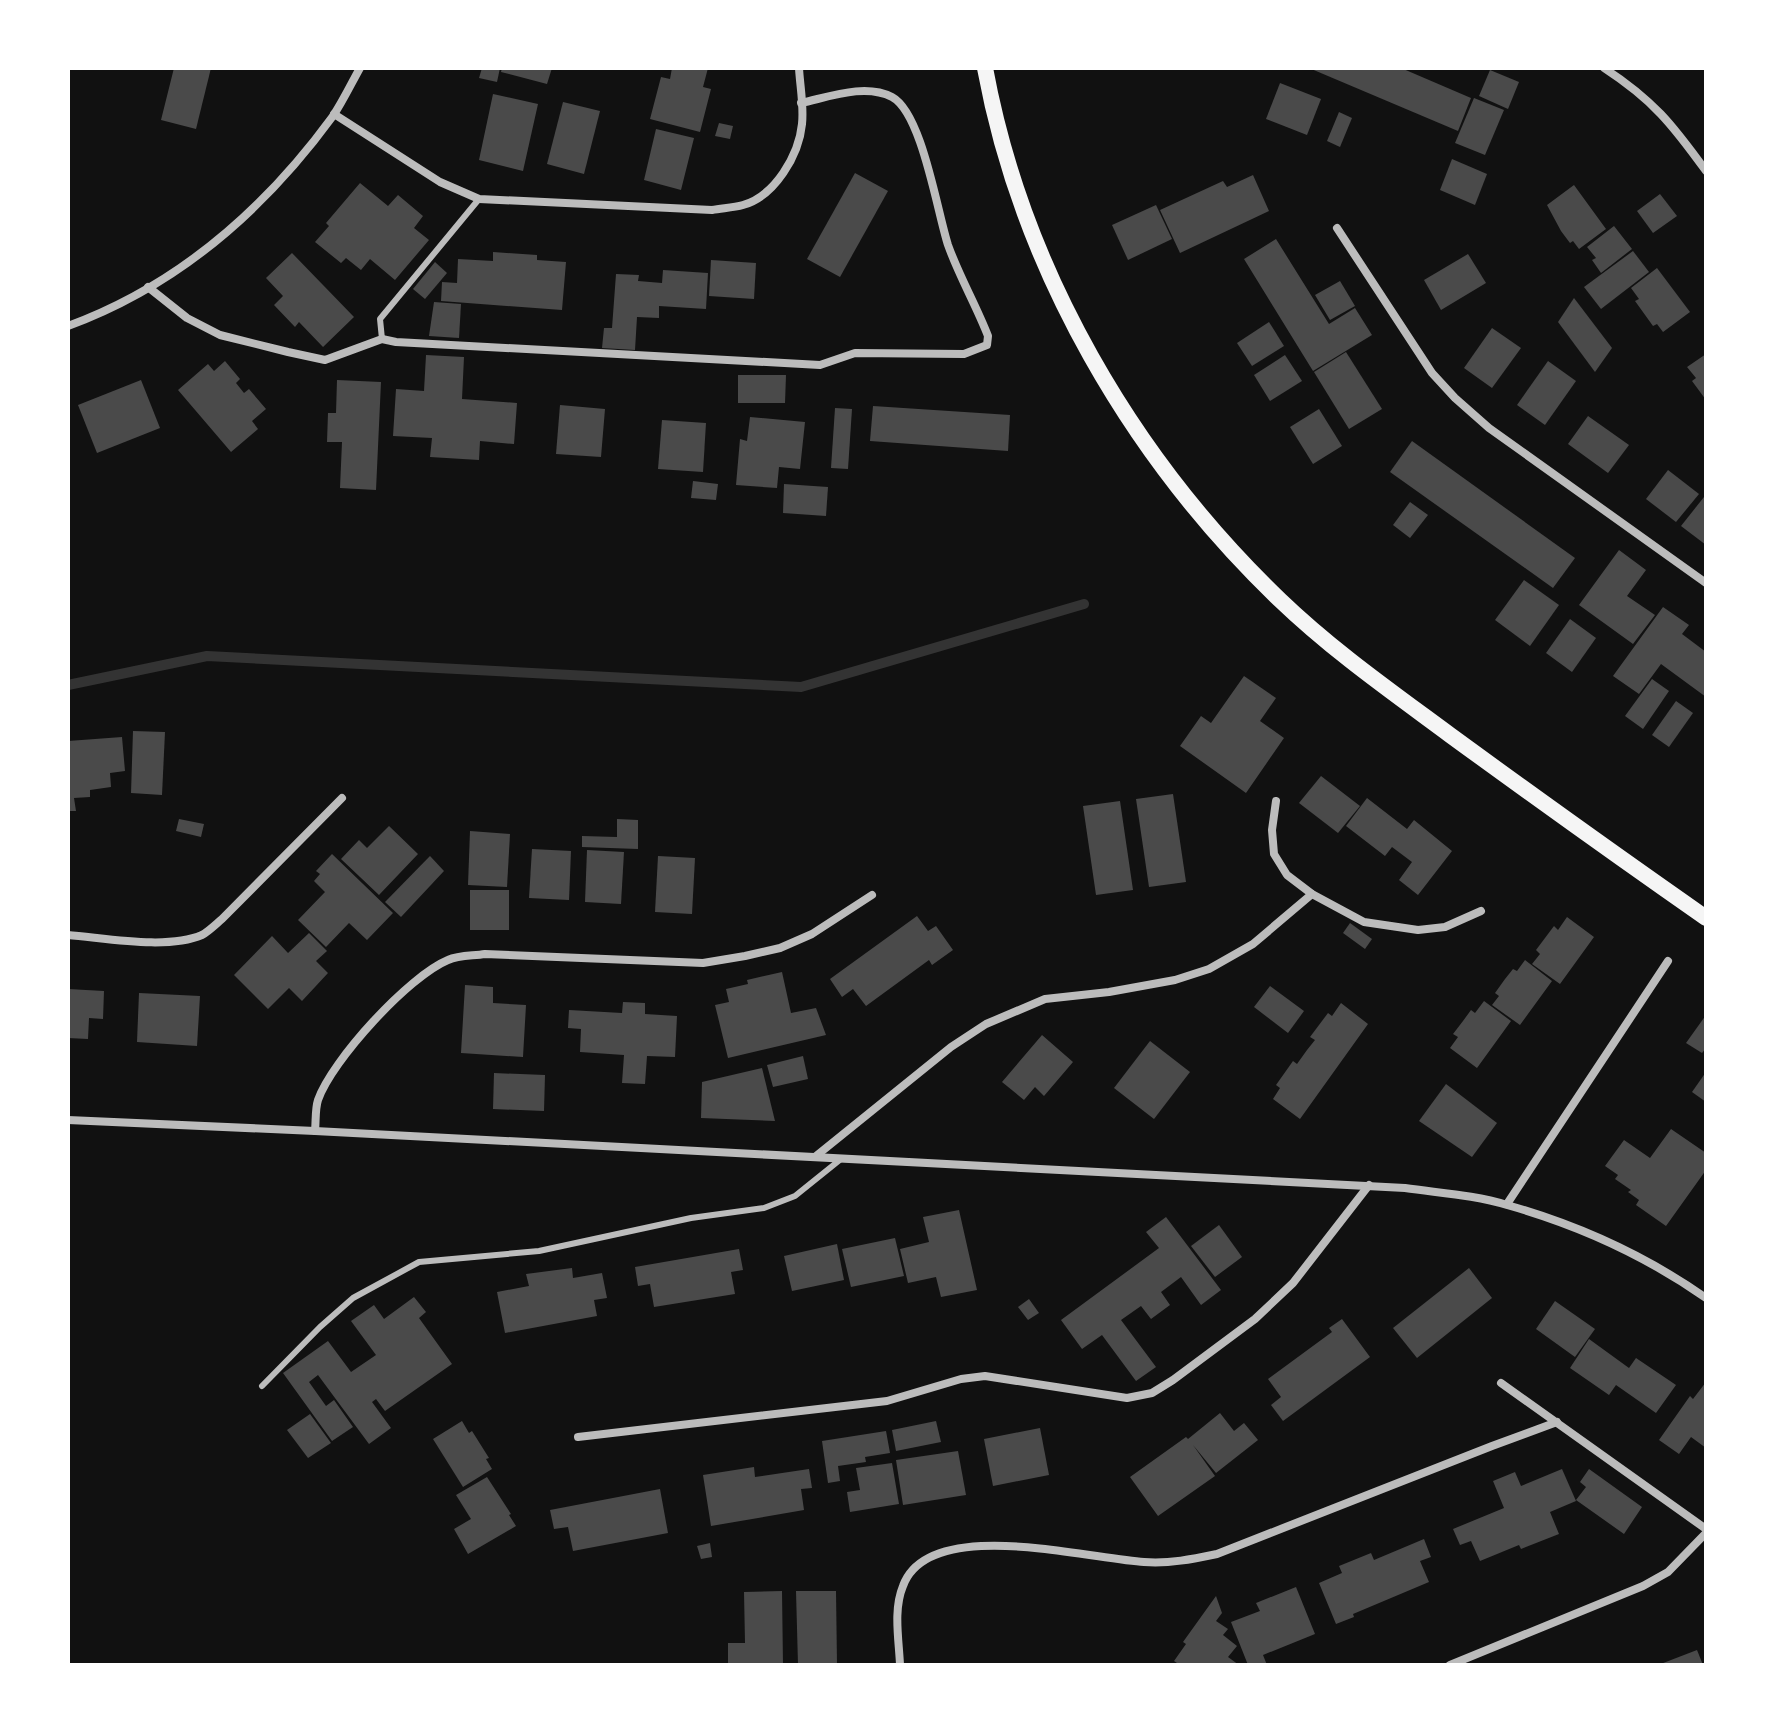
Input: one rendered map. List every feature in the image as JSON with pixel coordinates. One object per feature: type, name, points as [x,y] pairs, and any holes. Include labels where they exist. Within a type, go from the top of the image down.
[{"type":"main road","points":[[985,68],[991,101],[1036,248],[1075,327],[1131,422],[1207,522],[1280,600],[1364,672],[1706,918]]},
{"type":"street","points":[[68,326],[98,315],[183,267],[239,223],[280,181],[334,114],[360,68]]},
{"type":"street","points":[[334,114],[440,182],[479,199],[712,210],[745,204],[770,189],[786,167],[798,146],[803,122],[799,68]]},
{"type":"street","points":[[1604,68],[1645,96],[1671,122],[1706,171]]},
{"type":"street","points":[[148,287],[187,318],[220,335],[325,360],[382,339],[820,365],[855,353],[964,354],[987,345],[988,336],[949,247],[918,134],[908,113],[894,98],[877,92],[857,91],[801,103]]},
{"type":"street","points":[[1337,228],[1432,373],[1455,398],[1489,428],[1706,583]]},
{"type":"street","points":[[68,935],[157,941],[181,940],[203,934],[222,919],[342,798]]},
{"type":"street","points":[[1276,801],[1272,830],[1274,854],[1287,875],[1312,894],[1364,922],[1418,930],[1445,927],[1481,911]]},
{"type":"street","points":[[816,1157],[951,1047],[986,1024],[1045,999],[1135,988],[1209,969],[1253,944],[1312,894]]},
{"type":"street","points":[[315,1131],[317,1102],[345,1053],[404,992],[426,973],[450,959],[485,954],[703,963],[780,948],[812,934],[872,895]]},
{"type":"street","points":[[1507,1204],[1668,961]]},
{"type":"street","points":[[68,1120],[1405,1188],[1507,1204],[1613,1244],[1673,1275],[1706,1298]]},
{"type":"street","points":[[578,1437],[887,1401],[961,1379],[985,1376],[1127,1398],[1152,1393],[1255,1319],[1293,1283],[1369,1185]]},
{"type":"street","points":[[1450,1665],[1643,1586],[1668,1572],[1706,1531],[1501,1383]]},
{"type":"street","points":[[900,1665],[898,1604],[903,1583],[920,1564],[937,1554],[963,1547],[1003,1544],[1147,1562],[1186,1561],[1217,1554],[1557,1422]]},
{"type":"lane","points":[[382,339],[380,319],[479,199]]},
{"type":"lane","points":[[262,1386],[353,1298],[419,1262],[539,1251],[691,1218],[764,1208],[795,1196],[842,1158]]},
{"type":"building","points":[[174,68],[211,68],[196,129],[161,120]]},
{"type":"building","points":[[482,68],[500,68],[497,82],[479,78]]},
{"type":"building","points":[[502,68],[552,68],[547,84],[501,72]]},
{"type":"building","points":[[672,68],[708,68],[703,87],[711,89],[700,132],[650,119],[661,77],[670,79]]},
{"type":"building","points":[[1309,68],[1401,68],[1471,98],[1458,131]]},
{"type":"building","points":[[1490,70],[1519,82],[1508,109],[1479,96]]},
{"type":"building","points":[[1280,83],[1321,99],[1307,135],[1266,119]]},
{"type":"building","points":[[493,94],[538,104],[523,171],[479,160]]},
{"type":"building","points":[[1474,98],[1504,110],[1485,155],[1455,143]]},
{"type":"building","points":[[563,102],[600,111],[584,174],[547,164]]},
{"type":"building","points":[[1339,112],[1352,118],[1340,147],[1327,141]]},
{"type":"building","points":[[719,123],[733,126],[730,139],[715,136]]},
{"type":"building","points":[[656,129],[694,138],[681,190],[644,180]]},
{"type":"building","points":[[1452,159],[1487,174],[1475,205],[1440,190]]},
{"type":"building","points":[[855,173],[888,191],[840,277],[807,259]]},
{"type":"building","points":[[1253,175],[1269,211],[1180,253],[1160,210],[1223,181],[1227,187]]},
{"type":"building","points":[[360,183],[388,206],[398,195],[423,216],[414,228],[429,240],[395,280],[370,259],[361,270],[346,258],[341,263],[315,242],[329,226],[326,223]]},
{"type":"building","points":[[1574,185],[1606,229],[1579,249],[1561,231],[1547,205]]},
{"type":"building","points":[[1660,194],[1677,216],[1653,233],[1637,211]]},
{"type":"building","points":[[1156,205],[1172,239],[1128,260],[1112,225]]},
{"type":"building","points":[[1614,226],[1632,249],[1601,273],[1592,260],[1596,258],[1587,247]]},
{"type":"building","points":[[1276,239],[1329,324],[1355,308],[1372,335],[1313,371],[1244,259]]},
{"type":"building","points":[[1633,251],[1649,272],[1601,309],[1584,287]]},
{"type":"building","points":[[493,252],[537,255],[537,260],[566,262],[562,310],[441,301],[442,282],[457,283],[458,259],[493,261]]},
{"type":"building","points":[[292,253],[354,317],[323,347],[299,322],[295,327],[274,305],[283,296],[266,278]]},
{"type":"building","points":[[1468,254],[1486,283],[1441,310],[1424,280]]},
{"type":"building","points":[[711,260],[756,263],[754,299],[709,296]]},
{"type":"building","points":[[435,262],[447,273],[425,299],[413,289]]},
{"type":"building","points":[[1657,268],[1690,312],[1663,332],[1657,324],[1653,326],[1635,301],[1639,299],[1631,288]]},
{"type":"building","points":[[663,270],[708,273],[706,309],[659,306],[659,318],[637,317],[635,350],[602,348],[604,328],[612,328],[616,274],[639,275],[638,281],[662,283]]},
{"type":"building","points":[[1340,281],[1355,306],[1330,320],[1315,295]]},
{"type":"building","points":[[1574,298],[1612,348],[1595,372],[1558,322]]},
{"type":"building","points":[[434,302],[461,304],[459,338],[429,336]]},
{"type":"building","points":[[1269,322],[1284,346],[1252,366],[1237,343]]},
{"type":"building","points":[[1492,328],[1521,348],[1492,388],[1464,368]]},
{"type":"building","points":[[1346,352],[1382,409],[1349,429],[1314,372]]},
{"type":"building","points":[[1706,354],[1706,400],[1692,381],[1696,378],[1687,367]]},
{"type":"building","points":[[426,355],[464,357],[462,399],[517,403],[514,444],[480,441],[479,460],[430,457],[432,438],[393,436],[396,389],[424,391]]},
{"type":"building","points":[[1285,355],[1302,381],[1270,401],[1254,375]]},
{"type":"building","points":[[225,361],[240,379],[236,383],[244,393],[249,389],[266,409],[252,421],[258,429],[231,452],[178,390],[208,364],[214,371]]},
{"type":"building","points":[[1548,361],[1576,381],[1545,425],[1517,405]]},
{"type":"building","points":[[738,375],[786,375],[785,403],[738,403]]},
{"type":"building","points":[[141,380],[160,428],[97,453],[78,405]]},
{"type":"building","points":[[337,380],[381,382],[376,490],[340,488],[342,442],[327,442],[328,413],[336,413]]},
{"type":"building","points":[[560,405],[605,409],[601,457],[556,454]]},
{"type":"building","points":[[873,406],[1010,415],[1008,451],[870,441]]},
{"type":"building","points":[[835,408],[852,409],[848,469],[831,468]]},
{"type":"building","points":[[1319,409],[1342,446],[1313,464],[1290,427]]},
{"type":"building","points":[[1588,416],[1629,445],[1608,473],[1568,444]]},
{"type":"building","points":[[750,417],[805,422],[800,469],[779,467],[777,488],[736,485],[740,439],[747,441]]},
{"type":"building","points":[[662,420],[706,423],[703,472],[658,469]]},
{"type":"building","points":[[1412,441],[1575,558],[1553,588],[1390,472]]},
{"type":"building","points":[[1668,470],[1699,494],[1676,522],[1646,499]]},
{"type":"building","points":[[693,481],[718,484],[716,500],[691,498]]},
{"type":"building","points":[[784,484],[828,487],[826,516],[783,513]]},
{"type":"building","points":[[1706,498],[1706,545],[1681,526]]},
{"type":"building","points":[[1410,502],[1428,515],[1410,538],[1393,525]]},
{"type":"building","points":[[1619,550],[1646,570],[1627,596],[1655,615],[1633,644],[1579,605]]},
{"type":"building","points":[[1524,580],[1559,605],[1530,646],[1495,620]]},
{"type":"building","points":[[1663,607],[1689,625],[1682,634],[1706,652],[1706,697],[1661,664],[1639,694],[1613,676]]},
{"type":"building","points":[[1570,619],[1596,638],[1572,672],[1546,653]]},
{"type":"building","points":[[1244,676],[1276,698],[1260,721],[1284,738],[1246,793],[1180,746],[1201,716],[1211,723]]},
{"type":"building","points":[[1652,679],[1669,691],[1643,729],[1625,716]]},
{"type":"building","points":[[1676,701],[1693,713],[1669,747],[1652,735]]},
{"type":"building","points":[[133,731],[165,732],[162,795],[131,793]]},
{"type":"building","points":[[122,737],[125,771],[110,773],[111,787],[90,790],[90,797],[74,798],[76,811],[68,811],[68,741]]},
{"type":"building","points":[[1321,776],[1360,806],[1338,833],[1299,803]]},
{"type":"building","points":[[1173,794],[1186,882],[1149,887],[1136,799]]},
{"type":"building","points":[[1367,798],[1407,829],[1414,820],[1452,851],[1418,895],[1399,880],[1412,862],[1392,847],[1385,856],[1346,826]]},
{"type":"building","points":[[1120,801],[1133,890],[1096,895],[1083,806]]},
{"type":"building","points":[[179,819],[204,824],[201,837],[176,831]]},
{"type":"building","points":[[617,819],[638,820],[638,849],[582,847],[582,836],[617,837]]},
{"type":"building","points":[[389,826],[418,854],[379,895],[341,859],[359,840],[367,848]]},
{"type":"building","points":[[470,831],[510,834],[507,887],[468,885]]},
{"type":"building","points":[[532,849],[571,851],[569,900],[529,898]]},
{"type":"building","points":[[587,850],[624,852],[621,904],[585,902]]},
{"type":"building","points":[[332,854],[393,913],[367,940],[349,923],[326,947],[298,920],[325,892],[314,881],[320,874],[316,871]]},
{"type":"building","points":[[430,856],[444,871],[401,917],[385,902]]},
{"type":"building","points":[[658,856],[695,858],[692,914],[655,912]]},
{"type":"building","points":[[470,890],[509,890],[509,930],[470,930]]},
{"type":"building","points":[[917,916],[928,931],[936,926],[953,950],[932,965],[929,960],[866,1006],[853,989],[842,997],[830,979]]},
{"type":"building","points":[[1567,917],[1594,937],[1560,984],[1532,964],[1540,954],[1536,950],[1554,926],[1558,930]]},
{"type":"building","points":[[1350,923],[1372,939],[1365,949],[1343,933]]},
{"type":"building","points":[[309,933],[327,951],[316,961],[328,973],[302,1001],[289,988],[268,1009],[234,975],[272,936],[288,953]]},
{"type":"building","points":[[1525,960],[1552,981],[1520,1025],[1492,1005],[1499,996],[1495,993],[1505,979],[1513,969],[1517,971]]},
{"type":"building","points":[[782,972],[791,1013],[816,1008],[826,1035],[728,1058],[715,1005],[729,1002],[726,989],[748,984],[747,980]]},
{"type":"building","points":[[465,985],[493,987],[493,1003],[526,1005],[523,1057],[461,1053]]},
{"type":"building","points":[[1270,986],[1304,1011],[1288,1033],[1254,1007]]},
{"type":"building","points":[[68,989],[104,991],[103,1019],[89,1018],[88,1039],[68,1038]]},
{"type":"building","points":[[139,993],[200,996],[197,1046],[137,1042]]},
{"type":"building","points":[[1484,1001],[1511,1021],[1477,1068],[1450,1048],[1458,1037],[1453,1034],[1471,1010],[1475,1013]]},
{"type":"building","points":[[623,1002],[645,1003],[645,1014],[677,1016],[675,1057],[647,1056],[645,1084],[622,1083],[624,1055],[580,1052],[581,1029],[568,1028],[569,1010],[622,1013]]},
{"type":"building","points":[[1341,1003],[1368,1024],[1300,1119],[1273,1099],[1280,1088],[1276,1085],[1293,1061],[1297,1064],[1315,1040],[1310,1037],[1328,1013],[1332,1016]]},
{"type":"building","points":[[1706,1015],[1706,1048],[1702,1053],[1686,1043]]},
{"type":"building","points":[[1042,1035],[1073,1062],[1044,1096],[1035,1087],[1024,1100],[1002,1082]]},
{"type":"building","points":[[1150,1041],[1190,1072],[1154,1119],[1114,1088]]},
{"type":"building","points":[[803,1056],[808,1079],[773,1087],[767,1065]]},
{"type":"building","points":[[762,1068],[775,1121],[701,1118],[702,1082]]},
{"type":"building","points":[[1706,1072],[1706,1102],[1692,1092]]},
{"type":"building","points":[[494,1073],[545,1075],[544,1111],[493,1109]]},
{"type":"building","points":[[1446,1084],[1497,1123],[1472,1157],[1419,1121]]},
{"type":"building","points":[[1671,1129],[1706,1153],[1706,1170],[1666,1226],[1636,1205],[1639,1200],[1615,1179],[1618,1175],[1605,1166],[1624,1140],[1650,1158]]},
{"type":"building","points":[[959,1210],[977,1290],[941,1297],[936,1277],[908,1283],[900,1249],[929,1242],[923,1217]]},
{"type":"building","points":[[1166,1217],[1221,1290],[1201,1305],[1181,1277],[1161,1292],[1170,1305],[1151,1319],[1141,1306],[1121,1320],[1156,1367],[1136,1381],[1102,1335],[1082,1349],[1061,1320],[1159,1248],[1146,1232]]},
{"type":"building","points":[[1219,1225],[1242,1257],[1215,1277],[1191,1246]]},
{"type":"building","points":[[895,1238],[904,1276],[851,1287],[842,1249]]},
{"type":"building","points":[[837,1244],[844,1280],[792,1291],[784,1256]]},
{"type":"building","points":[[739,1249],[743,1270],[731,1272],[735,1294],[654,1307],[650,1284],[638,1286],[635,1267]]},
{"type":"building","points":[[572,1268],[573,1278],[602,1273],[607,1298],[594,1300],[597,1316],[505,1333],[497,1292],[529,1286],[526,1274]]},
{"type":"building","points":[[1469,1268],[1492,1298],[1417,1358],[1393,1328]]},
{"type":"building","points":[[414,1297],[426,1312],[419,1318],[452,1364],[385,1411],[376,1399],[372,1402],[391,1428],[369,1444],[318,1375],[309,1382],[326,1406],[334,1400],[353,1427],[332,1441],[283,1373],[328,1341],[351,1372],[376,1355],[351,1321],[374,1305],[384,1319]]},
{"type":"building","points":[[1029,1299],[1039,1313],[1028,1320],[1018,1307]]},
{"type":"building","points":[[1555,1301],[1595,1329],[1575,1357],[1536,1329]]},
{"type":"building","points":[[1342,1319],[1370,1357],[1283,1421],[1271,1405],[1281,1397],[1268,1379],[1332,1332],[1329,1328]]},
{"type":"building","points":[[1589,1339],[1629,1368],[1636,1358],[1676,1385],[1656,1413],[1616,1385],[1609,1395],[1570,1368]]},
{"type":"building","points":[[1706,1382],[1706,1448],[1691,1437],[1679,1454],[1659,1440],[1690,1396],[1693,1399]]},
{"type":"building","points":[[1220,1413],[1234,1431],[1244,1423],[1258,1440],[1216,1473],[1193,1445],[1215,1476],[1158,1516],[1130,1477],[1186,1437],[1188,1439]]},
{"type":"building","points":[[310,1414],[331,1443],[308,1458],[287,1430]]},
{"type":"building","points":[[462,1421],[489,1458],[486,1459],[492,1469],[463,1487],[433,1439]]},
{"type":"building","points":[[936,1421],[941,1442],[896,1451],[892,1430]]},
{"type":"building","points":[[1040,1428],[1049,1475],[993,1486],[984,1439]]},
{"type":"building","points":[[886,1431],[890,1453],[865,1457],[866,1462],[838,1466],[840,1481],[828,1483],[822,1441]]},
{"type":"building","points":[[958,1451],[966,1495],[903,1505],[896,1460]]},
{"type":"building","points":[[892,1463],[899,1504],[850,1512],[847,1492],[860,1490],[856,1468]]},
{"type":"building","points":[[754,1467],[755,1477],[809,1469],[812,1488],[801,1489],[804,1510],[711,1526],[703,1475]]},
{"type":"building","points":[[1562,1469],[1576,1501],[1550,1512],[1559,1534],[1521,1549],[1519,1545],[1480,1561],[1471,1541],[1460,1545],[1453,1529],[1504,1508],[1493,1481],[1515,1472],[1521,1486]]},
{"type":"building","points":[[1589,1469],[1642,1507],[1624,1534],[1576,1500],[1586,1487],[1580,1482]]},
{"type":"building","points":[[487,1477],[516,1526],[468,1554],[454,1529],[471,1519],[456,1495]]},
{"type":"building","points":[[660,1489],[668,1533],[573,1551],[568,1527],[554,1529],[550,1510]]},
{"type":"building","points":[[1424,1539],[1431,1557],[1420,1561],[1429,1582],[1336,1624],[1319,1583],[1342,1573],[1339,1566],[1371,1553],[1374,1560]]},
{"type":"building","points":[[710,1543],[712,1557],[701,1559],[697,1546]]},
{"type":"building","points":[[1296,1587],[1315,1634],[1263,1655],[1267,1665],[1248,1665],[1231,1622],[1260,1611],[1256,1603]]},
{"type":"building","points":[[782,1591],[783,1665],[728,1665],[728,1643],[745,1643],[744,1592]]},
{"type":"building","points":[[796,1591],[836,1591],[837,1665],[798,1665]]},
{"type":"building","points":[[1216,1596],[1222,1613],[1216,1621],[1228,1629],[1223,1635],[1237,1646],[1228,1657],[1239,1665],[1180,1665],[1174,1661],[1186,1644],[1183,1642]]},
{"type":"building","points":[[1697,1650],[1703,1665],[1658,1665]]},
{"type":"waterway","points":[[68,685],[207,656],[801,687],[1084,604]]}]
